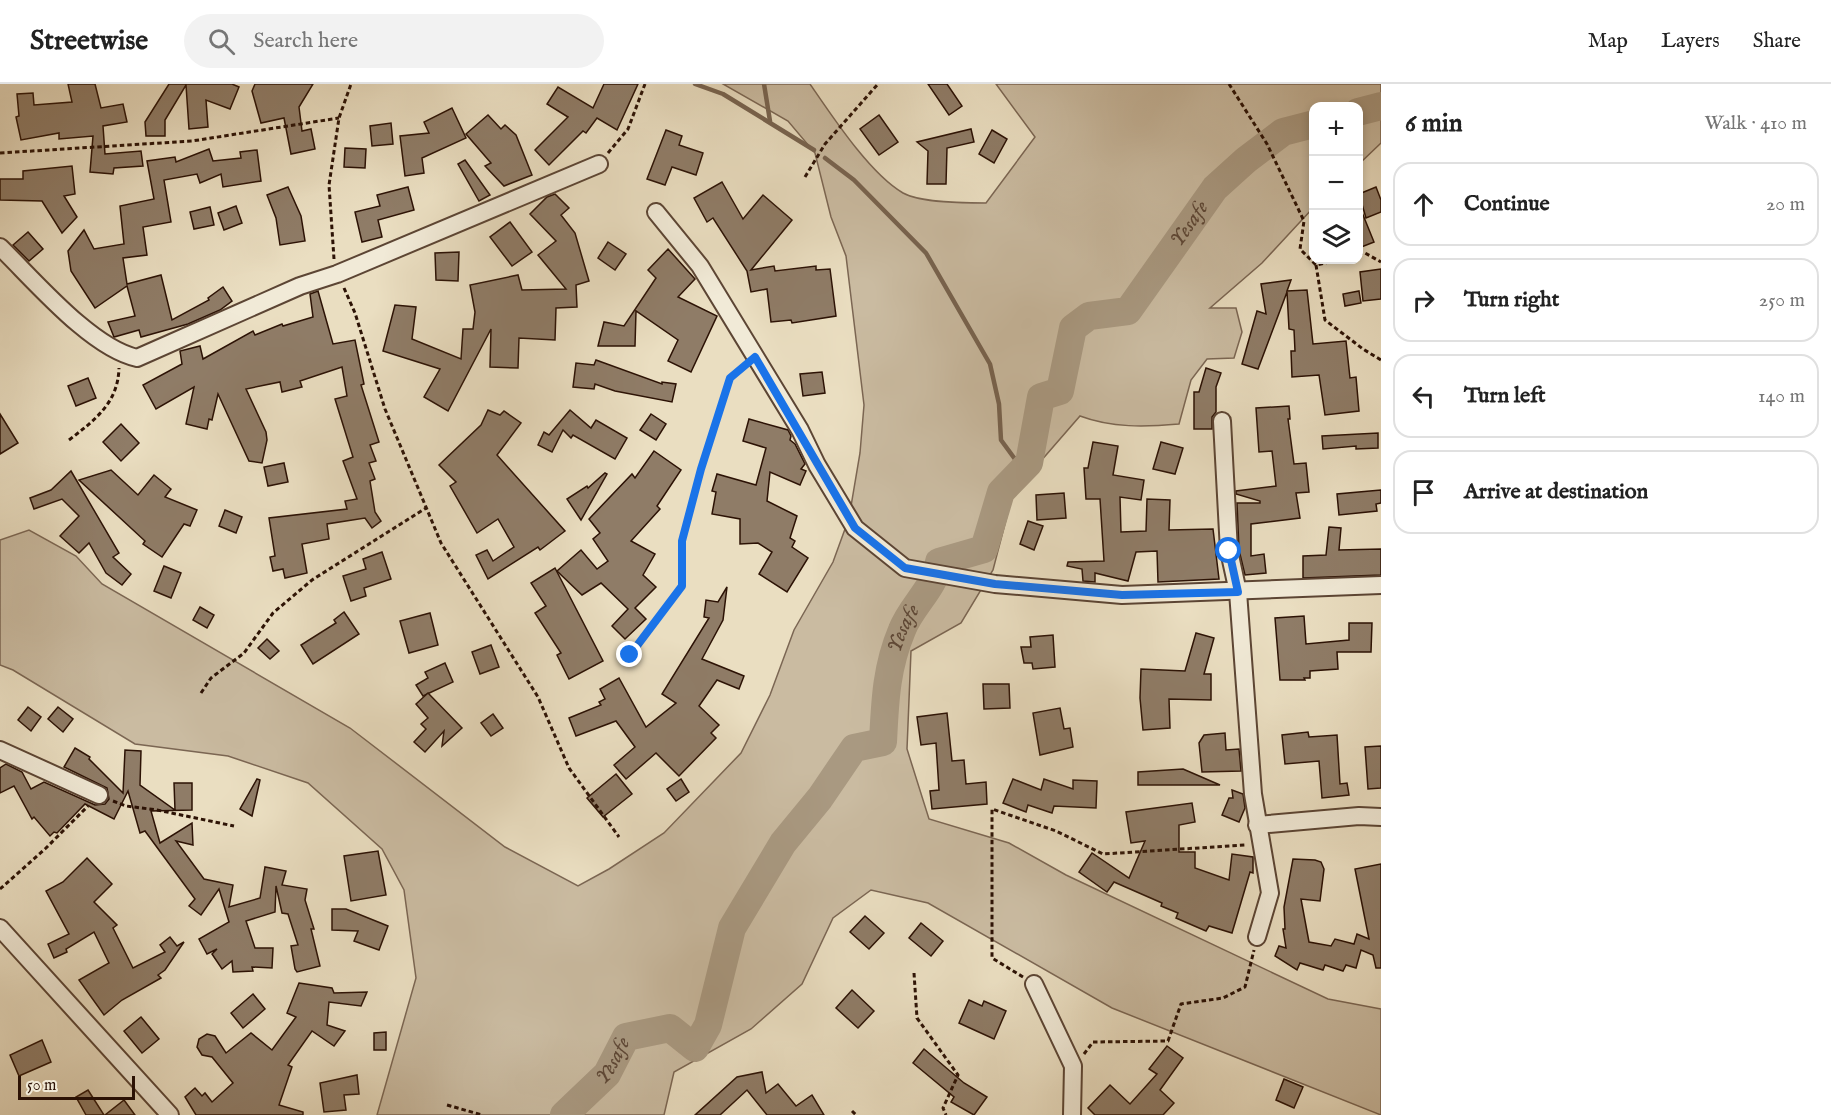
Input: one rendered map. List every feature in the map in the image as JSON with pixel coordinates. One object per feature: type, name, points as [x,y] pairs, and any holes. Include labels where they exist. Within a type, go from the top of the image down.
[{"type":"street","points":[[0,247],[74,319],[120,354],[137,358],[300,286],[337,274],[599,165]]},
{"type":"street","points":[[656,212],[700,266],[855,528],[905,568],[995,584],[1122,595],[1381,585]]},
{"type":"street","points":[[1222,421],[1229,551],[1238,592],[1257,825],[1269,893],[1257,937]]},
{"type":"street","points":[[0,750],[99,795]]},
{"type":"street","points":[[1257,825],[1359,816],[1381,817]]},
{"type":"street","points":[[0,928],[170,1115]]},
{"type":"street","points":[[1034,984],[1073,1066],[1072,1115]]},
{"type":"path","points":[[351,84],[339,118],[329,185],[332,248],[337,274],[356,314],[385,408],[441,543],[538,697],[569,768],[619,837]]},
{"type":"path","points":[[599,165],[628,129],[645,84]]},
{"type":"path","points":[[805,177],[825,144],[878,84]]},
{"type":"path","points":[[1229,84],[1267,144],[1304,221],[1300,249],[1316,265],[1325,320],[1363,350],[1381,360]]},
{"type":"path","points":[[0,153],[192,141],[339,118]]},
{"type":"path","points":[[1363,253],[1381,262]]},
{"type":"path","points":[[1316,265],[1320,264]]},
{"type":"path","points":[[69,440],[102,415],[119,385],[120,354]]},
{"type":"path","points":[[630,655],[682,586],[682,541],[701,469],[730,378],[755,357]]},
{"type":"path","points":[[201,693],[211,678],[244,653],[273,613],[312,580],[427,507]]},
{"type":"path","points":[[0,889],[46,848],[99,795],[126,806],[234,826]]},
{"type":"path","points":[[1034,984],[992,958],[992,809],[1056,831],[1103,854],[1246,845],[1257,825]]},
{"type":"path","points":[[1073,1066],[1094,1042],[1168,1041],[1181,1004],[1223,998],[1245,987],[1257,937]]},
{"type":"path","points":[[914,973],[917,1018],[958,1075],[943,1108],[946,1115]]},
{"type":"path","points":[[447,1105],[482,1115]]},
{"type":"path","points":[[852,1111],[856,1115]]},
{"type":"shaded area","points":[[723,84],[810,84],[840,128],[865,159],[890,184],[903,193],[932,201],[986,203],[1035,137],[996,84],[1381,84],[1381,143],[1363,160],[1363,102],[1309,102],[1309,212],[1262,263],[1210,308],[1236,308],[1242,332],[1234,358],[1207,359],[1191,380],[1179,424],[1129,426],[1104,423],[1080,416],[1013,493],[993,570],[961,623],[911,651],[907,749],[929,819],[1009,843],[1066,875],[1328,999],[1381,1009],[1381,1115],[1112,1008],[928,903],[871,890],[833,918],[802,984],[751,1029],[674,1072],[664,1115],[377,1115],[416,978],[404,890],[382,849],[308,783],[228,756],[135,744],[13,670],[0,665],[0,540],[29,530],[76,556],[102,584],[350,728],[505,847],[578,886],[664,833],[741,753],[770,695],[794,630],[833,562],[849,518],[860,453],[864,405],[846,256],[831,217],[815,153],[788,121]]},
{"type":"building","points":[[68,84],[95,84],[101,108],[123,104],[127,122],[103,126],[105,154],[141,151],[143,166],[114,168],[113,174],[90,172],[93,136],[59,139],[59,133],[21,140],[16,117],[19,116],[17,94],[33,93],[34,105],[72,102]]},
{"type":"building","points":[[169,84],[232,84],[239,87],[230,109],[206,100],[208,127],[189,129],[186,85],[165,120],[165,136],[146,136],[145,122]]},
{"type":"building","points":[[255,84],[313,84],[299,107],[302,131],[311,129],[315,149],[291,154],[284,118],[261,123],[252,91]]},
{"type":"building","points":[[604,84],[638,84],[617,130],[597,118],[586,133],[583,131],[549,165],[535,150],[568,117],[547,104],[558,87],[593,108]]},
{"type":"building","points":[[928,84],[947,84],[962,106],[949,115]]},
{"type":"building","points":[[452,108],[466,138],[422,158],[424,173],[405,176],[400,136],[429,133],[424,122]]},
{"type":"building","points":[[488,115],[501,129],[505,125],[516,135],[532,175],[504,186],[485,166],[491,163],[466,134]]},
{"type":"building","points":[[879,115],[898,142],[879,155],[860,129]]},
{"type":"building","points":[[391,123],[393,144],[372,146],[370,126]]},
{"type":"building","points":[[971,129],[974,142],[947,148],[946,184],[927,184],[928,151],[917,142]]},
{"type":"building","points":[[666,130],[682,136],[679,145],[703,153],[696,175],[672,167],[665,185],[647,179]]},
{"type":"building","points":[[992,130],[1007,139],[994,163],[979,154]]},
{"type":"building","points":[[345,148],[366,149],[365,168],[344,167]]},
{"type":"building","points":[[209,149],[213,161],[241,158],[240,152],[257,150],[261,181],[223,187],[221,174],[200,183],[197,174],[164,180],[171,222],[143,227],[147,255],[123,258],[127,284],[161,275],[172,320],[209,300],[208,298],[223,287],[232,301],[220,310],[188,324],[141,337],[139,330],[114,337],[108,322],[135,316],[127,286],[95,308],[71,271],[68,251],[84,230],[94,249],[124,244],[120,206],[154,199],[147,161],[175,157],[176,162]]},
{"type":"building","points":[[465,160],[490,195],[479,201],[458,164]]},
{"type":"building","points":[[72,166],[75,194],[64,196],[77,217],[62,233],[42,201],[0,200],[0,179],[23,179],[23,171]]},
{"type":"building","points":[[722,182],[743,219],[763,195],[792,220],[751,270],[774,266],[775,271],[816,266],[816,270],[830,269],[836,316],[792,323],[791,320],[771,322],[767,289],[751,292],[747,271],[713,218],[707,222],[694,198]]},
{"type":"building","points":[[288,187],[301,216],[305,241],[280,245],[276,218],[267,195]]},
{"type":"building","points":[[408,187],[414,210],[378,220],[382,237],[362,242],[355,212],[380,206],[377,195]]},
{"type":"building","points":[[1376,187],[1381,200],[1381,212],[1366,218],[1363,192]]},
{"type":"building","points":[[555,194],[569,208],[561,215],[575,233],[589,281],[576,285],[577,307],[556,308],[555,340],[519,338],[518,368],[490,367],[491,329],[448,411],[424,397],[440,369],[383,351],[395,305],[416,307],[412,339],[461,359],[463,329],[473,329],[475,312],[470,285],[518,275],[522,290],[566,289],[538,255],[556,241],[530,214],[547,197]]},
{"type":"building","points":[[236,206],[242,223],[224,230],[218,213]]},
{"type":"building","points":[[210,207],[214,225],[194,229],[190,212]]},
{"type":"building","points":[[1363,215],[1374,242],[1363,246]]},
{"type":"building","points":[[510,222],[532,252],[512,266],[490,237]]},
{"type":"building","points":[[28,232],[43,249],[29,261],[13,245]]},
{"type":"building","points":[[608,242],[626,254],[615,270],[598,258]]},
{"type":"building","points":[[668,249],[695,279],[678,297],[717,316],[691,372],[668,361],[678,340],[636,311],[635,346],[598,346],[604,322],[624,326],[656,278],[648,270]]},
{"type":"building","points":[[459,252],[458,281],[436,280],[435,253]]},
{"type":"building","points":[[1381,269],[1381,299],[1363,301],[1360,272]]},
{"type":"building","points":[[1291,280],[1287,291],[1307,290],[1313,344],[1346,341],[1350,378],[1356,377],[1359,411],[1325,415],[1319,375],[1292,377],[1291,351],[1295,351],[1294,330],[1289,329],[1287,292],[1258,369],[1242,364],[1257,311],[1266,314],[1261,284]]},
{"type":"building","points":[[318,291],[333,344],[355,340],[364,384],[361,385],[379,442],[370,445],[376,461],[369,463],[375,479],[370,481],[375,512],[381,521],[372,528],[365,518],[327,524],[329,539],[302,544],[307,573],[285,578],[283,569],[273,571],[270,557],[275,556],[269,518],[347,509],[345,501],[357,499],[343,461],[353,457],[335,399],[347,396],[342,367],[300,381],[302,387],[282,392],[280,382],[246,389],[266,432],[267,440],[262,463],[249,461],[218,394],[212,420],[209,419],[207,429],[186,424],[194,387],[156,409],[143,385],[182,364],[180,351],[200,346],[203,359],[253,331],[255,335],[282,324],[283,326],[313,317],[310,294]]},
{"type":"building","points":[[1359,291],[1361,303],[1345,306],[1343,294]]},
{"type":"building","points":[[596,360],[662,384],[662,382],[676,384],[672,402],[615,391],[595,384],[594,389],[573,387],[576,363],[594,365]]},
{"type":"building","points":[[1206,368],[1221,373],[1216,387],[1216,412],[1212,417],[1212,429],[1194,429],[1194,392],[1199,392]]},
{"type":"building","points":[[822,372],[825,393],[803,396],[800,374]]},
{"type":"building","points":[[88,378],[96,398],[76,406],[68,386]]},
{"type":"building","points":[[1289,406],[1290,419],[1288,419],[1294,464],[1306,463],[1309,492],[1296,493],[1300,518],[1251,524],[1251,556],[1264,554],[1266,573],[1245,575],[1239,550],[1237,503],[1260,503],[1260,501],[1236,494],[1236,491],[1276,486],[1272,451],[1259,452],[1256,408]]},
{"type":"building","points":[[488,410],[500,415],[504,411],[521,423],[497,455],[565,531],[540,550],[538,547],[488,579],[476,555],[487,550],[493,561],[514,547],[498,519],[477,533],[450,486],[456,482],[439,465],[481,425]]},
{"type":"building","points":[[570,410],[591,428],[596,420],[627,438],[615,459],[573,435],[571,438],[563,430],[552,452],[538,445],[544,432],[549,435]]},
{"type":"building","points":[[0,414],[18,443],[0,454]]},
{"type":"building","points":[[651,414],[666,424],[656,440],[640,430]]},
{"type":"building","points":[[749,419],[788,430],[790,440],[795,444],[805,464],[801,469],[806,471],[800,485],[770,472],[767,501],[797,516],[790,538],[795,541],[792,547],[808,558],[787,592],[759,574],[772,552],[758,543],[740,544],[740,519],[712,514],[716,492],[712,491],[717,474],[756,485],[766,448],[743,441]]},
{"type":"building","points":[[121,424],[139,443],[121,461],[103,442]]},
{"type":"building","points":[[1378,433],[1378,448],[1356,449],[1356,446],[1323,449],[1322,436]]},
{"type":"building","points":[[1093,442],[1118,446],[1113,475],[1144,480],[1141,500],[1120,497],[1121,532],[1146,531],[1147,499],[1170,500],[1169,530],[1213,529],[1219,579],[1158,582],[1157,551],[1136,552],[1128,581],[1095,573],[1095,582],[1083,581],[1082,569],[1067,566],[1068,562],[1104,561],[1100,499],[1086,499],[1084,468],[1088,468]]},
{"type":"building","points":[[1161,442],[1183,448],[1175,474],[1153,469]]},
{"type":"building","points":[[654,451],[681,470],[657,506],[660,509],[631,541],[655,554],[643,575],[656,587],[635,608],[646,619],[625,639],[612,626],[628,609],[601,583],[582,595],[557,571],[581,550],[597,569],[608,561],[593,539],[600,533],[589,519],[632,474],[635,478]]},
{"type":"building","points":[[284,463],[288,482],[268,486],[264,467]]},
{"type":"building","points":[[111,470],[138,495],[154,475],[171,489],[165,497],[197,510],[190,526],[184,524],[162,557],[143,544],[145,541],[79,480]]},
{"type":"building","points":[[71,471],[119,553],[113,557],[131,574],[122,585],[106,573],[89,543],[79,553],[60,536],[79,516],[62,499],[34,509],[30,498],[51,490]]},
{"type":"building","points":[[605,473],[607,474],[581,520],[567,499],[587,486],[588,488]]},
{"type":"building","points":[[1381,490],[1381,503],[1376,504],[1377,511],[1339,515],[1337,494]]},
{"type":"building","points":[[1064,493],[1066,518],[1037,520],[1036,495]]},
{"type":"building","points":[[225,510],[242,517],[236,533],[219,526]]},
{"type":"building","points":[[1028,521],[1043,526],[1034,550],[1020,544]]},
{"type":"building","points":[[1329,527],[1341,528],[1339,550],[1381,549],[1381,575],[1303,578],[1303,556],[1326,555]]},
{"type":"building","points":[[382,552],[391,579],[364,588],[366,596],[351,601],[343,576],[366,569],[363,559]]},
{"type":"building","points":[[164,566],[181,573],[171,598],[154,591]]},
{"type":"building","points":[[555,568],[603,661],[569,679],[557,655],[561,653],[535,613],[546,606],[531,583]]},
{"type":"building","points":[[727,587],[723,620],[702,659],[744,676],[739,689],[717,680],[699,706],[719,725],[711,733],[716,738],[679,776],[656,753],[626,779],[614,765],[635,747],[616,721],[576,736],[569,718],[601,705],[599,702],[605,699],[600,689],[619,678],[646,727],[676,703],[662,694],[709,618],[704,617],[706,600],[718,602]]},
{"type":"building","points":[[200,607],[214,615],[207,628],[193,620]]},
{"type":"building","points":[[344,612],[359,634],[313,664],[301,645],[336,623],[334,620]]},
{"type":"building","points":[[430,613],[438,645],[409,653],[400,621]]},
{"type":"building","points":[[1304,616],[1306,644],[1349,640],[1349,623],[1372,623],[1371,652],[1337,652],[1338,669],[1310,671],[1310,678],[1304,678],[1305,680],[1280,680],[1275,618]]},
{"type":"building","points":[[1196,633],[1214,638],[1204,674],[1211,674],[1211,700],[1169,699],[1170,728],[1143,730],[1140,698],[1141,669],[1185,671]]},
{"type":"building","points":[[1053,635],[1055,667],[1033,669],[1032,663],[1024,663],[1021,647],[1031,647],[1030,637]]},
{"type":"building","points":[[267,639],[279,651],[270,659],[258,648]]},
{"type":"building","points":[[491,645],[499,667],[480,674],[472,652]]},
{"type":"building","points":[[445,663],[453,682],[423,696],[416,685],[428,678],[425,672]]},
{"type":"building","points":[[983,684],[1009,684],[1010,708],[984,709]]},
{"type":"building","points":[[428,693],[462,728],[442,746],[444,731],[425,752],[414,742],[426,729],[421,724],[428,718],[416,704]]},
{"type":"building","points":[[28,707],[41,717],[31,731],[18,720]]},
{"type":"building","points":[[58,707],[73,719],[63,732],[48,719]]},
{"type":"building","points":[[1060,708],[1064,729],[1070,728],[1073,747],[1040,755],[1033,713]]},
{"type":"building","points":[[947,713],[952,761],[964,760],[966,784],[986,782],[987,804],[932,809],[930,791],[939,790],[936,743],[921,745],[917,717]]},
{"type":"building","points":[[493,714],[503,728],[491,736],[481,723]]},
{"type":"building","points":[[1308,732],[1309,737],[1337,735],[1340,784],[1347,783],[1349,795],[1322,798],[1319,761],[1285,764],[1282,735]]},
{"type":"building","points":[[1225,733],[1226,750],[1239,749],[1241,771],[1202,772],[1199,743],[1204,735]]},
{"type":"building","points":[[1381,746],[1381,788],[1368,789],[1365,747]]},
{"type":"building","points":[[75,748],[90,757],[89,759],[123,793],[125,750],[141,751],[140,785],[175,810],[174,783],[192,783],[192,810],[151,811],[160,843],[192,823],[193,845],[176,841],[204,879],[233,885],[229,907],[260,898],[265,867],[286,871],[282,885],[307,889],[305,900],[314,929],[311,929],[320,966],[297,972],[295,969],[291,946],[298,945],[288,914],[282,913],[276,886],[275,912],[246,921],[255,948],[273,948],[272,968],[252,967],[253,971],[233,972],[232,961],[222,969],[212,954],[217,949],[207,954],[199,939],[229,922],[219,889],[201,915],[189,906],[195,899],[145,831],[140,833],[128,791],[114,819],[85,804],[57,833],[54,832],[50,836],[34,817],[32,819],[14,786],[0,793],[0,768],[6,764],[22,772],[31,789],[44,782],[95,805],[105,804],[109,799],[107,788],[64,767]]},
{"type":"building","points":[[1183,769],[1220,785],[1138,785],[1138,772]]},
{"type":"building","points":[[616,774],[632,794],[603,817],[587,798]]},
{"type":"building","points":[[257,779],[260,780],[252,816],[240,809]]},
{"type":"building","points":[[681,779],[689,792],[676,801],[667,789]]},
{"type":"building","points":[[1013,779],[1041,790],[1044,779],[1073,789],[1073,780],[1097,781],[1096,808],[1054,806],[1052,813],[1028,805],[1026,812],[1003,803]]},
{"type":"building","points":[[1232,790],[1243,794],[1245,808],[1239,822],[1222,815],[1229,798],[1233,798]]},
{"type":"building","points":[[1192,803],[1195,822],[1179,825],[1179,852],[1195,852],[1195,868],[1229,880],[1232,854],[1253,857],[1253,873],[1250,872],[1232,933],[1209,926],[1206,931],[1176,918],[1178,913],[1161,906],[1162,903],[1114,882],[1107,892],[1079,872],[1092,853],[1129,878],[1145,841],[1131,843],[1126,812]]},
{"type":"building","points":[[378,851],[386,895],[351,901],[344,856]]},
{"type":"building","points":[[87,858],[112,884],[94,902],[117,925],[113,928],[133,968],[165,952],[160,945],[170,937],[177,946],[184,942],[165,970],[158,975],[161,978],[122,1000],[104,1015],[79,980],[109,963],[94,932],[66,949],[67,952],[54,958],[48,944],[69,934],[46,891],[63,882]]},
{"type":"building","points":[[1293,859],[1321,862],[1324,869],[1320,901],[1301,899],[1309,942],[1331,946],[1335,939],[1354,944],[1357,934],[1369,939],[1355,869],[1381,864],[1381,968],[1376,968],[1373,955],[1361,950],[1356,968],[1346,965],[1343,971],[1325,965],[1323,970],[1300,963],[1297,970],[1275,956],[1279,946],[1286,948],[1283,929],[1285,929],[1284,907]]},
{"type":"building","points":[[332,909],[346,909],[388,926],[379,950],[354,941],[358,931],[332,930]]},
{"type":"building","points":[[865,916],[884,933],[869,949],[850,932]]},
{"type":"building","points":[[921,923],[943,941],[931,956],[909,938]]},
{"type":"building","points":[[299,983],[332,988],[334,993],[367,992],[361,1006],[329,1002],[327,1025],[345,1031],[334,1046],[312,1031],[288,1065],[292,1067],[279,1105],[303,1112],[303,1115],[196,1115],[185,1097],[195,1088],[202,1096],[205,1093],[212,1102],[233,1083],[212,1057],[202,1055],[197,1047],[199,1039],[207,1034],[215,1036],[226,1053],[251,1033],[272,1050],[296,1017],[287,1013]]},
{"type":"building","points":[[852,990],[874,1011],[858,1028],[836,1008]]},
{"type":"building","points":[[253,994],[265,1009],[243,1028],[231,1013]]},
{"type":"building","points":[[969,1000],[982,1006],[984,1001],[1006,1011],[994,1039],[959,1023]]},
{"type":"building","points":[[141,1017],[159,1039],[142,1053],[124,1031]]},
{"type":"building","points":[[386,1032],[386,1050],[374,1050],[374,1033]]},
{"type":"building","points":[[42,1040],[51,1062],[19,1076],[10,1055]]},
{"type":"building","points":[[1167,1046],[1183,1058],[1160,1090],[1174,1103],[1163,1115],[1095,1115],[1088,1108],[1110,1085],[1130,1104],[1157,1074],[1149,1069]]},
{"type":"building","points":[[924,1049],[964,1083],[987,1097],[974,1115],[951,1102],[954,1097],[913,1063]]},
{"type":"building","points":[[762,1072],[766,1093],[778,1084],[796,1106],[812,1095],[824,1115],[767,1115],[747,1090],[720,1115],[695,1115],[737,1077]]},
{"type":"building","points":[[357,1075],[359,1094],[344,1095],[346,1110],[324,1112],[320,1083]]},
{"type":"building","points":[[1284,1079],[1303,1087],[1294,1108],[1276,1100]]},
{"type":"building","points":[[88,1090],[104,1115],[86,1115],[76,1097]]},
{"type":"building","points":[[124,1100],[135,1115],[105,1115]]},
{"type":"waterway","points":[[695,84],[723,94],[814,150]]},
{"type":"waterway","points":[[764,84],[770,121]]},
{"type":"waterway","name":"Yesafe","points":[[1363,111],[1381,106]]},
{"type":"waterway","name":"Yesafe","points":[[564,1115],[607,1074],[626,1037],[670,1028],[695,1048],[708,1025],[732,928],[783,843],[820,798],[854,748],[883,742],[889,672],[906,621],[928,589],[939,562],[984,549],[1001,492],[1029,463],[1041,397],[1060,391],[1073,328],[1089,316],[1128,311],[1215,188],[1246,160],[1283,132],[1309,125]]},
{"type":"waterway","points":[[825,158],[854,180],[926,253],[990,364],[999,404],[1001,440],[1023,470]]},
{"type":"route","points":[[630,655],[682,586],[682,541],[701,469],[730,378],[755,357],[800,430],[817,465],[855,528],[905,568],[995,584],[1122,595],[1238,592],[1229,551]]}]
